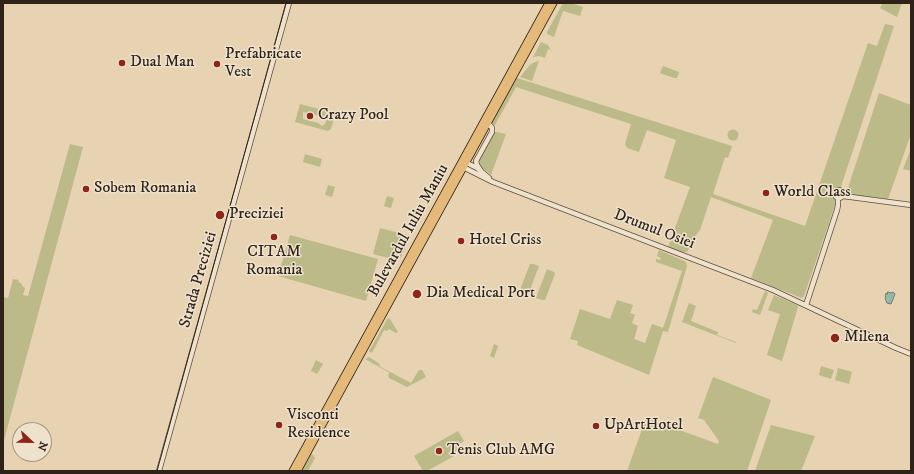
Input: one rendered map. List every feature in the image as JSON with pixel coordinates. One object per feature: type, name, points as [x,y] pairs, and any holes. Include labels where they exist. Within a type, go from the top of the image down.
[{"type":"main road","name":"Bulevardul Iuliu Maniu","points":[[463,164],[488,123],[533,36],[548,3]]},
{"type":"main road","name":"Bulevardul Iuliu Maniu","points":[[292,471],[330,407],[533,36],[554,3]]},
{"type":"main road","name":"Bulevardul Iuliu Maniu","points":[[298,471],[307,448]]},
{"type":"street","name":"Strada Preciziei","points":[[159,471],[289,3]]},
{"type":"street","points":[[481,171],[476,161],[493,129],[488,123]]},
{"type":"street","name":"Drumul Osiei","points":[[463,164],[481,171],[493,182]]},
{"type":"street","name":"Drumul Osiei","points":[[463,164],[493,182],[773,290],[911,354]]},
{"type":"street","points":[[806,305],[840,197],[911,205]]},
{"type":"shaded area","points":[[563,3],[571,3],[583,7],[580,16],[563,11],[554,37],[547,34],[547,32]]},
{"type":"shaded area","points":[[883,3],[902,3],[897,17],[880,8]]},
{"type":"shaded area","points":[[885,24],[894,26],[827,229],[802,298],[751,278],[773,220],[711,197],[700,230],[693,239],[688,251],[683,253],[668,247],[690,187],[664,178],[676,140],[647,130],[639,152],[627,148],[625,144],[631,124],[516,87],[494,127],[492,124],[492,121],[515,79],[517,78],[732,146],[728,158],[725,157],[713,194],[805,226],[868,43],[877,46]]},
{"type":"shaded area","points":[[541,42],[548,45],[551,50],[548,49],[545,58],[539,56],[533,57]]},
{"type":"shaded area","points":[[539,61],[532,81],[520,77],[530,65]]},
{"type":"shaded area","points":[[663,66],[679,72],[677,78],[660,73]]},
{"type":"shaded area","points":[[879,93],[911,105],[911,134],[888,199],[846,194]]},
{"type":"shaded area","points":[[300,104],[334,113],[332,117],[334,118],[331,129],[328,131],[295,122]],"holes":[[[303,112],[325,117],[327,119],[325,124],[322,126],[318,123],[303,119]]]},
{"type":"shaded area","points":[[731,130],[735,130],[737,131],[737,139],[731,140],[728,137],[728,133]]},
{"type":"shaded area","points":[[496,132],[506,134],[491,175],[481,167],[479,160],[493,133]]},
{"type":"shaded area","points":[[70,144],[83,147],[3,444],[3,297],[8,298],[13,279],[19,280],[18,282],[25,288],[23,295],[28,296]]},
{"type":"shaded area","points":[[910,151],[911,152],[911,171],[903,169]]},
{"type":"shaded area","points":[[305,154],[322,159],[320,167],[303,162]]},
{"type":"shaded area","points":[[328,185],[335,187],[332,197],[325,195]]},
{"type":"shaded area","points":[[387,196],[394,198],[391,208],[384,206]]},
{"type":"shaded area","points":[[380,228],[411,236],[401,257],[396,260],[373,254]]},
{"type":"shaded area","points":[[290,235],[378,259],[366,301],[278,276]]},
{"type":"shaded area","points":[[659,250],[686,262],[687,266],[668,332],[663,331],[649,375],[577,345],[578,341],[570,339],[580,309],[610,319],[617,300],[633,305],[630,313],[635,315],[632,323],[638,326],[634,339],[645,343],[652,324],[663,328],[682,271],[656,262],[656,259],[660,260],[661,258],[657,256]]},
{"type":"shaded area","points":[[530,264],[539,266],[528,295],[522,293],[520,290]]},
{"type":"shaded area","points":[[547,269],[555,274],[545,300],[542,300],[536,298]]},
{"type":"shaded area","points":[[765,291],[768,293],[760,315],[752,312],[753,309],[757,310]]},
{"type":"shaded area","points":[[888,292],[893,292],[895,294],[891,304],[887,303],[885,297],[886,293],[887,294]]},
{"type":"shaded area","points":[[774,295],[797,305],[798,307],[782,361],[767,355],[780,314],[768,310]]},
{"type":"shaded area","points":[[689,303],[696,306],[691,321],[718,332],[717,335],[736,343],[682,322]]},
{"type":"shaded area","points":[[388,318],[398,332],[396,333],[389,329],[387,331],[384,330],[372,353],[369,351]]},
{"type":"shaded area","points":[[494,344],[498,346],[494,358],[490,356]]},
{"type":"shaded area","points":[[369,357],[380,364],[379,366],[411,383],[419,370],[422,370],[426,377],[407,387],[389,378],[388,374],[390,373],[365,359]]},
{"type":"shaded area","points":[[316,360],[323,364],[317,374],[311,371]]},
{"type":"shaded area","points":[[821,366],[834,370],[831,379],[819,375]]},
{"type":"shaded area","points":[[838,368],[852,372],[849,384],[835,380]]},
{"type":"shaded area","points":[[713,377],[771,400],[747,471],[627,471],[646,418],[718,444],[719,441],[704,420],[698,418]]},
{"type":"shaded area","points":[[771,425],[815,436],[801,471],[755,471]]},
{"type":"shaded area","name":"Tenis Club AMG","points":[[458,431],[464,441],[456,446],[458,450],[452,453],[454,456],[427,471],[423,471],[414,456]]},
{"type":"shaded area","points":[[311,454],[315,458],[308,471],[301,471]]},
{"type":"tram line","points":[[157,471],[286,3]]},
{"type":"place","name":"Dual Man","points":[[122,63]]},
{"type":"place","name":"Prefabricate Vest","points":[[217,64]]},
{"type":"place","name":"Crazy Pool","points":[[310,116]]},
{"type":"place","name":"Sobem Romania","points":[[86,189]]},
{"type":"place","name":"World Class","points":[[766,193]]},
{"type":"place","name":"Preciziei","points":[[220,215]]},
{"type":"place","name":"CITAM Romania","points":[[274,237]]},
{"type":"place","name":"Hotel Criss","points":[[461,241]]},
{"type":"place","name":"Dia Medical Port","points":[[417,294]]},
{"type":"place","name":"Milena","points":[[835,338]]},
{"type":"place","name":"Visconti Residence","points":[[279,425]]},
{"type":"place","name":"UpArtHotel","points":[[596,426]]},
{"type":"place","name":"Tenis Club AMG","points":[[439,451]]}]
